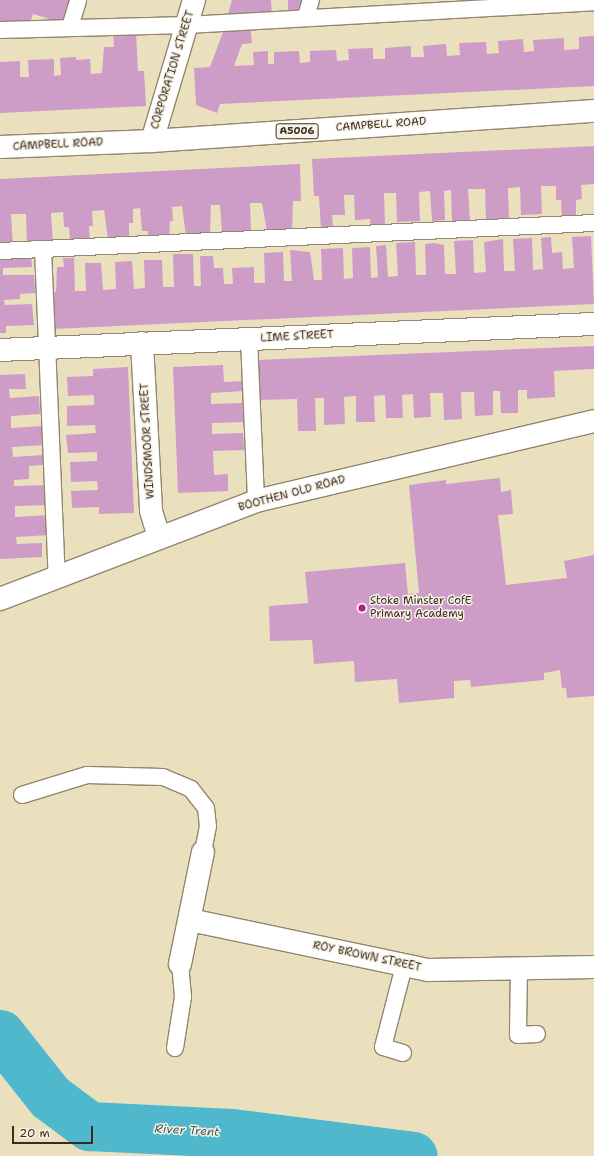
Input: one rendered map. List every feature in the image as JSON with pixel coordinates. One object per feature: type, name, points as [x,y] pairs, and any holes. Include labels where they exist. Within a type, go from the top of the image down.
[{"type":"street","name":"CORPORATION STREET","points":[[152,141],[194,0]]},
{"type":"street","name":"CAMPBELL ROAD","points":[[0,147],[152,141],[594,111]]},
{"type":"street","name":"LIME STREET","points":[[0,350],[594,324]]},
{"type":"street","name":"WINDSMOOR STREET","points":[[142,343],[151,512],[159,537]]},
{"type":"street","name":"BOOTHEN OLD ROAD","points":[[0,599],[256,501],[594,421]]},
{"type":"street","points":[[180,964],[190,920],[202,852]]},
{"type":"street","name":"ROY BROWN STREET","points":[[190,920],[428,970],[594,968]]},
{"type":"lane","points":[[70,27],[78,0]]},
{"type":"lane","points":[[306,16],[311,0]]},
{"type":"lane","points":[[0,30],[186,25],[306,16],[594,2]]},
{"type":"lane","points":[[0,251],[594,223]]},
{"type":"lane","points":[[44,249],[57,577]]},
{"type":"lane","points":[[249,339],[256,501]]},
{"type":"lane","points":[[22,795],[87,775],[163,777],[191,789],[206,808],[208,826],[202,852]]},
{"type":"lane","points":[[175,1048],[183,997],[180,964]]},
{"type":"lane","points":[[403,1053],[383,1047],[404,966]]},
{"type":"lane","points":[[519,968],[518,1035],[537,1034]]},
{"type":"building","points":[[0,0],[72,0],[66,24],[33,14],[29,26],[0,27]]},
{"type":"building","points":[[232,0],[271,0],[272,16],[227,18]]},
{"type":"building","points":[[288,0],[310,0],[310,15],[288,15]]},
{"type":"building","points":[[250,25],[252,43],[242,44],[234,66],[254,65],[253,52],[268,51],[268,64],[274,64],[274,52],[299,51],[300,63],[310,62],[310,51],[336,50],[337,61],[349,60],[348,49],[373,48],[373,59],[385,59],[385,48],[411,46],[411,57],[424,57],[423,46],[446,44],[447,56],[460,55],[459,43],[486,42],[487,54],[499,53],[498,41],[523,39],[524,52],[534,51],[533,40],[564,38],[564,50],[579,49],[579,37],[594,36],[594,86],[220,104],[217,113],[196,105],[194,68],[210,67],[225,27]]},
{"type":"building","points":[[136,32],[138,71],[144,71],[146,106],[0,113],[0,62],[20,61],[20,77],[29,77],[28,60],[54,59],[54,76],[61,75],[60,58],[76,57],[76,60],[90,59],[91,74],[102,73],[104,47],[114,47],[113,33]]},
{"type":"building","points":[[594,146],[594,184],[581,185],[582,199],[576,200],[576,217],[562,218],[561,200],[556,200],[556,186],[541,186],[542,214],[521,215],[520,187],[508,188],[509,220],[486,221],[485,189],[468,189],[470,221],[452,222],[451,190],[444,191],[445,220],[432,221],[430,191],[419,192],[420,221],[397,222],[396,193],[384,193],[385,226],[371,226],[370,219],[355,220],[354,195],[344,195],[345,215],[332,215],[333,229],[321,230],[319,196],[314,196],[312,159]]},
{"type":"building","points":[[300,164],[301,201],[293,201],[292,231],[267,232],[262,203],[250,203],[251,231],[222,232],[220,205],[211,205],[210,235],[186,236],[182,206],[172,207],[173,221],[170,221],[169,239],[148,239],[148,231],[142,231],[140,208],[133,209],[133,223],[129,223],[129,238],[108,239],[104,210],[92,211],[93,226],[89,226],[90,241],[70,242],[69,227],[64,227],[63,212],[51,213],[53,243],[27,245],[26,214],[11,214],[13,248],[0,248],[0,179]]},
{"type":"building","points":[[591,236],[594,304],[53,329],[51,292],[56,292],[57,267],[64,267],[63,258],[74,258],[75,291],[86,291],[85,263],[101,263],[103,290],[116,289],[115,262],[132,261],[134,289],[145,288],[144,260],[162,260],[163,287],[174,287],[173,254],[193,254],[194,286],[201,286],[200,256],[213,256],[214,268],[223,268],[224,284],[233,284],[232,268],[254,267],[254,283],[265,283],[264,253],[283,252],[284,281],[292,281],[290,250],[310,252],[314,280],[322,280],[321,249],[343,248],[344,279],[353,278],[352,248],[370,247],[371,278],[378,277],[376,246],[386,245],[388,277],[398,276],[396,243],[415,242],[416,275],[426,275],[425,244],[434,243],[444,245],[445,274],[456,274],[454,241],[473,240],[474,273],[486,272],[484,242],[503,239],[504,271],[515,271],[513,239],[532,238],[533,270],[543,269],[541,238],[551,237],[552,253],[562,252],[563,269],[574,268],[572,237]]},
{"type":"building","points":[[31,255],[32,267],[3,268],[3,275],[34,275],[35,293],[20,294],[20,299],[4,300],[5,305],[32,304],[34,325],[6,326],[6,333],[0,333],[0,256]]},
{"type":"building","points":[[594,346],[594,369],[554,371],[555,397],[527,399],[527,390],[518,390],[518,413],[501,413],[500,391],[493,391],[493,415],[475,416],[474,392],[461,392],[462,419],[444,420],[443,393],[430,393],[431,417],[414,418],[413,394],[402,395],[403,418],[386,418],[385,395],[374,396],[375,422],[356,422],[356,396],[344,397],[345,424],[324,425],[324,398],[315,398],[316,431],[298,431],[297,399],[259,400],[257,360]]},
{"type":"building","points":[[223,365],[224,382],[244,381],[244,391],[211,393],[211,404],[243,403],[244,422],[212,423],[212,434],[243,433],[244,450],[213,451],[214,475],[228,474],[228,491],[178,493],[173,367]]},
{"type":"building","points":[[128,367],[134,513],[99,514],[99,507],[72,508],[71,491],[98,490],[97,481],[71,482],[70,462],[97,461],[97,452],[68,453],[66,435],[96,433],[95,425],[67,426],[67,406],[94,405],[94,395],[68,396],[67,377],[93,376],[93,369]]},
{"type":"building","points":[[25,374],[26,389],[9,389],[10,398],[39,396],[40,414],[11,416],[11,428],[44,426],[44,445],[12,447],[13,457],[44,455],[45,465],[29,466],[29,479],[14,480],[14,486],[48,485],[49,505],[15,506],[15,517],[49,515],[50,535],[16,537],[17,544],[42,543],[42,557],[0,559],[0,375]]},
{"type":"building","points":[[500,478],[501,492],[511,490],[513,514],[498,515],[506,585],[567,578],[564,561],[594,555],[594,696],[567,698],[566,688],[562,688],[560,670],[544,673],[544,680],[471,687],[470,680],[454,681],[454,698],[399,703],[397,679],[355,682],[354,661],[314,664],[312,640],[270,641],[269,606],[308,603],[305,572],[405,563],[408,594],[419,593],[409,485],[446,480],[446,484]]},
{"type":"waterway","name":"River Trent","points":[[0,1034],[50,1097],[89,1126],[232,1133],[413,1156]]},
{"type":"place","name":"Stoke Minster CofE Primary Academy","points":[[362,608]]}]
